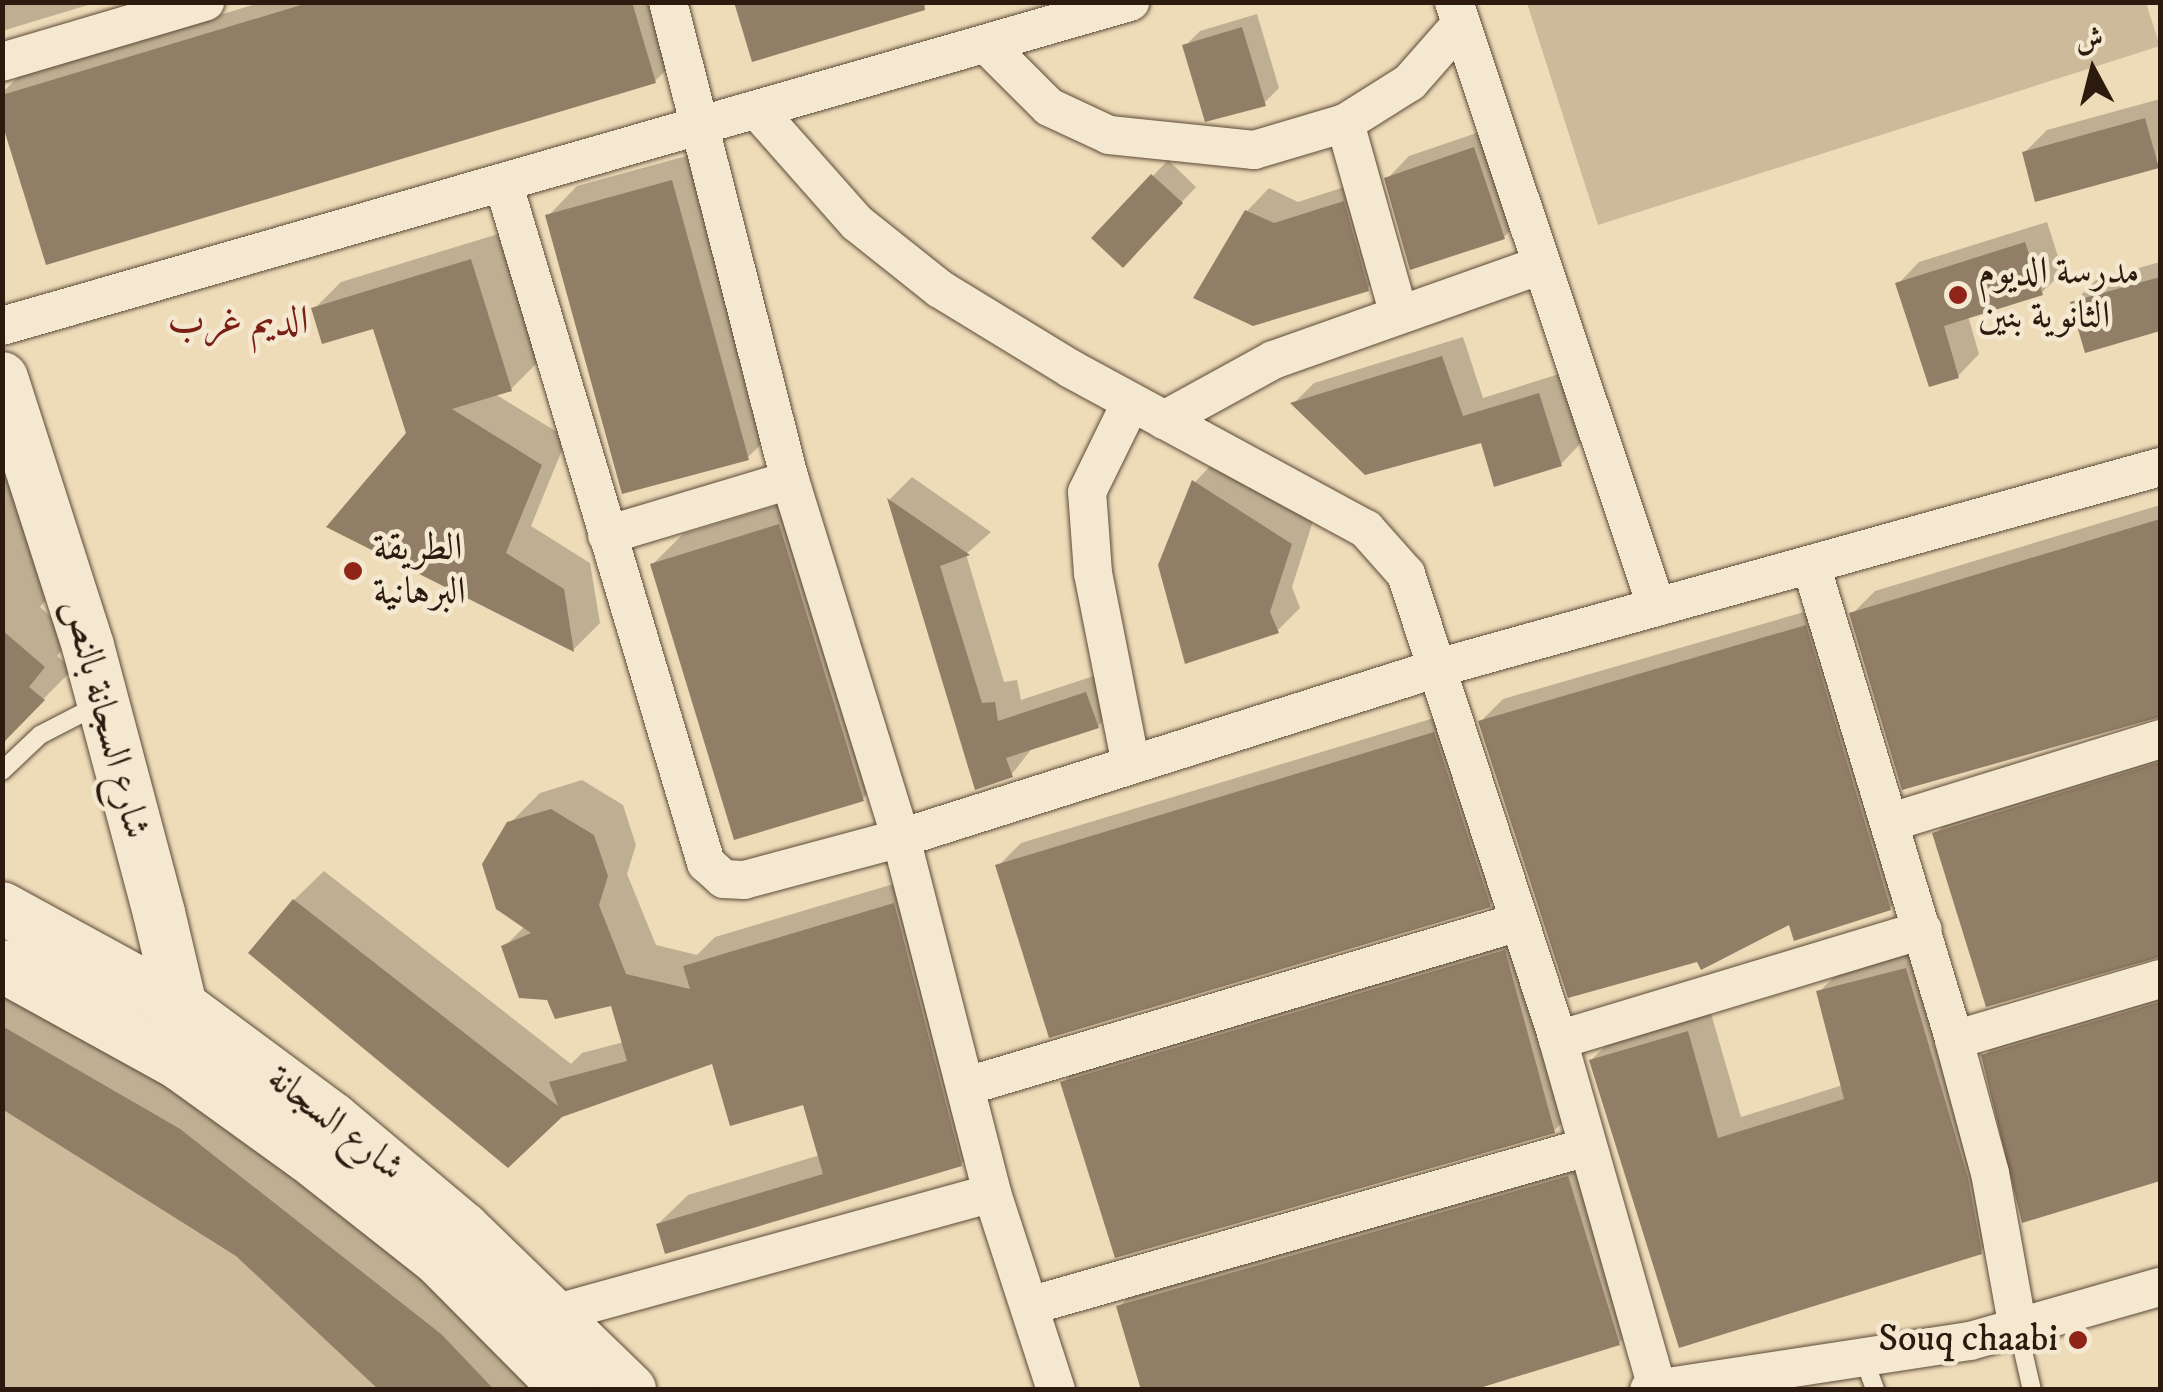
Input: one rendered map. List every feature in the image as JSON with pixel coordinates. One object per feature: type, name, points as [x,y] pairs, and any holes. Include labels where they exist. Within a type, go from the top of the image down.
[{"type":"main road","name":"شارع السجانة بالنص","points":[[2,378],[102,702],[181,1006],[181,1065]]},
{"type":"main road","name":"شارع السجانة","points":[[2,908],[181,1006],[333,1120],[557,1314],[630,1390]]},
{"type":"main road","name":"شارع السجانة","points":[[2,966],[181,1065],[438,1259],[568,1390]]},
{"type":"street","points":[[2,62],[205,2]]},
{"type":"street","points":[[668,2],[790,480],[901,838],[992,1194],[1056,1390]]},
{"type":"street","points":[[2,326],[1130,2]]},
{"type":"street","points":[[986,44],[1049,106],[1108,135],[1254,150],[1345,124],[1410,82],[1458,13]]},
{"type":"street","points":[[1458,13],[1656,605]]},
{"type":"street","points":[[757,110],[857,223],[912,269],[1148,411],[1366,530],[1406,574],[1441,667],[1558,1040],[1653,1388],[1870,1374],[2160,1287]]},
{"type":"street","points":[[1345,124],[1398,312]]},
{"type":"street","points":[[504,182],[706,862],[724,879],[744,880],[901,838],[1441,667],[2160,467]]},
{"type":"street","points":[[1131,765],[1094,573],[1087,492],[1148,411],[1398,312],[1541,265]]},
{"type":"street","points":[[606,535],[790,480]]},
{"type":"street","points":[[1811,566],[1954,1040],[1990,1173],[2018,1329]]},
{"type":"street","points":[[1891,822],[2160,739]]},
{"type":"street","points":[[967,1086],[1520,922]]},
{"type":"street","points":[[1558,1040],[1923,930]]},
{"type":"street","points":[[1954,1040],[2160,979]]},
{"type":"street","points":[[1029,1306],[1588,1147]]},
{"type":"street","points":[[557,1314],[992,1194]]},
{"type":"lane","points":[[2,771],[40,734],[102,702]]},
{"type":"lane","points":[[2018,1329],[2032,1390]]},
{"type":"shaded area","points":[[1527,3],[2146,3],[2160,46],[1598,225]]},
{"type":"shaded area","points":[[2,1026],[180,1129],[441,1334],[494,1389],[3,1389]]},
{"type":"building","points":[[311,2],[632,2],[656,83],[46,265],[2,123],[2,95]]},
{"type":"building","points":[[734,2],[924,2],[925,10],[752,62]]},
{"type":"building","points":[[1242,27],[1266,106],[1205,122],[1182,45]]},
{"type":"building","points":[[2145,118],[2159,168],[2035,202],[2022,152]]},
{"type":"building","points":[[1474,147],[1505,239],[1410,270],[1384,178]]},
{"type":"building","points":[[1151,174],[1183,203],[1123,268],[1091,238]]},
{"type":"building","points":[[672,180],[749,460],[622,494],[545,215]]},
{"type":"building","points":[[1344,201],[1369,291],[1253,326],[1193,298],[1245,210],[1274,223]]},
{"type":"building","points":[[2025,242],[2043,295],[1944,326],[1959,378],[1929,387],[1895,283]]},
{"type":"building","points":[[471,259],[512,391],[452,409],[542,465],[506,553],[564,589],[574,652],[326,527],[406,433],[373,329],[322,344],[311,308]]},
{"type":"building","points":[[2160,277],[2160,331],[2085,353],[2070,302]]},
{"type":"building","points":[[1442,356],[1463,416],[1539,393],[1562,466],[1494,487],[1481,443],[1365,475],[1290,403]]},
{"type":"building","points":[[1192,480],[1292,544],[1270,612],[1279,633],[1185,664],[1158,565]]},
{"type":"building","points":[[887,498],[970,555],[940,566],[982,703],[995,702],[998,721],[1086,692],[1099,728],[1006,758],[1013,777],[975,790]]},
{"type":"building","points":[[2160,519],[2160,717],[1902,790],[1849,613]]},
{"type":"building","points":[[779,524],[864,801],[734,840],[650,564]]},
{"type":"building","points":[[1806,625],[1891,910],[1794,941],[1789,925],[1701,970],[1697,962],[1568,998],[1478,721]]},
{"type":"building","points":[[2,630],[45,667],[29,687],[45,700],[2,744]]},
{"type":"building","points":[[1434,732],[1491,907],[1049,1038],[995,865]]},
{"type":"building","points":[[2160,762],[2160,957],[1986,1007],[1932,833]]},
{"type":"building","points":[[551,809],[594,835],[608,876],[599,905],[626,974],[690,989],[683,966],[894,903],[962,1166],[665,1254],[656,1224],[823,1174],[803,1105],[730,1126],[712,1064],[562,1117],[508,1168],[248,953],[293,899],[558,1106],[549,1082],[627,1061],[611,1006],[555,1019],[547,1000],[519,998],[501,946],[531,933],[496,909],[482,864],[507,822]]},
{"type":"building","points":[[1505,950],[1555,1133],[1115,1258],[1060,1082]]},
{"type":"building","points":[[1906,968],[1968,1178],[1982,1254],[1679,1348],[1589,1060],[1688,1031],[1718,1138],[1844,1099],[1816,991]]},
{"type":"building","points":[[2160,1002],[2160,1181],[2022,1223],[1981,1055]]},
{"type":"building","points":[[2,1026],[180,1129],[441,1334],[494,1390],[379,1390],[236,1256],[2,1109]]},
{"type":"building","points":[[1568,1176],[1620,1345],[1473,1390],[1141,1390],[1116,1306]]},
{"type":"place","name":"مدرسة الديوم الثانوية بنين","points":[[1958,295]]},
{"type":"place","name":"الطريقة البرهانية","points":[[353,571]]},
{"type":"place","name":"Souq chaabi","points":[[2078,1340]]},
{"type":"district","name":"الديم غرب","points":[[238,322]]}]
